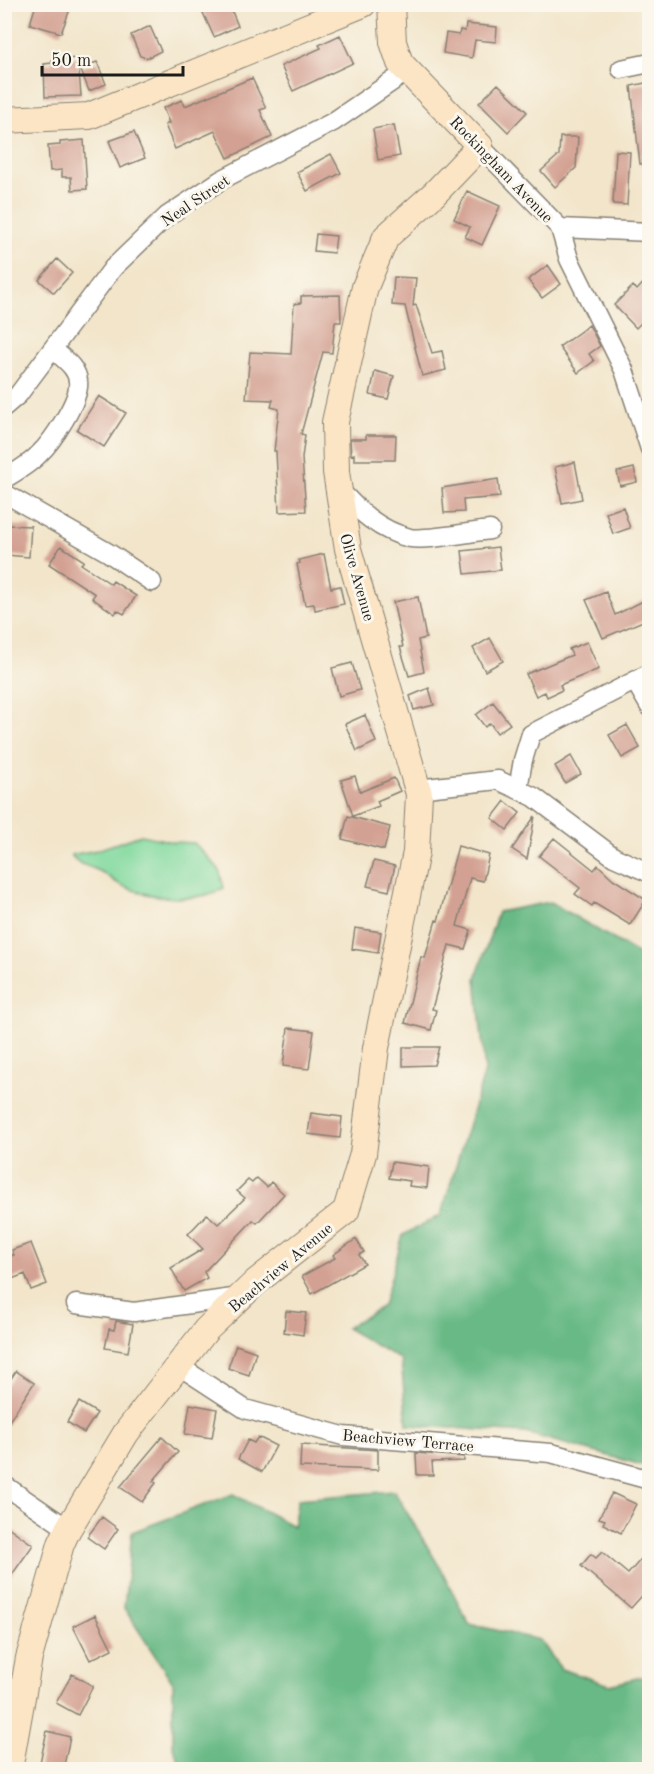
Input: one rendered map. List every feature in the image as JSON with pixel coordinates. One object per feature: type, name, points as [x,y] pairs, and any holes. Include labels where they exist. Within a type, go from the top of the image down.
[{"type":"street","points":[[4,120],[92,115],[363,4]]},
{"type":"street","points":[[392,4],[393,42],[406,72]]},
{"type":"street","points":[[621,69],[650,63]]},
{"type":"street","name":"Rockingham Avenue","points":[[406,72],[560,228],[650,232]]},
{"type":"street","name":"Neal Street","points":[[4,407],[18,395],[113,268],[167,216],[221,180],[333,122],[406,72]]},
{"type":"street","name":"Olive Avenue","points":[[417,789],[348,549],[338,488],[334,422],[365,287],[386,237],[434,194],[480,146]]},
{"type":"street","points":[[560,228],[569,259],[624,370],[650,449]]},
{"type":"street","points":[[4,479],[39,455],[54,435],[76,396],[79,382],[73,368],[53,349]]},
{"type":"street","points":[[338,488],[358,511],[377,524],[412,538],[490,530]]},
{"type":"street","points":[[4,493],[109,553],[152,582]]},
{"type":"street","points":[[518,789],[523,759],[531,734],[642,677],[650,708]]},
{"type":"street","points":[[417,789],[498,780],[534,797],[614,857],[650,873]]},
{"type":"street","name":"Beachview Avenue","points":[[9,1770],[29,1658],[61,1544],[68,1529],[126,1433],[206,1330],[240,1297],[346,1211],[363,1154],[376,1048],[416,852],[417,789]]},
{"type":"street","points":[[76,1304],[134,1312],[240,1297]]},
{"type":"street","name":"Beachview Terrace","points":[[178,1366],[244,1409],[343,1436],[551,1453],[650,1480]]},
{"type":"street","points":[[4,1485],[68,1529]]},
{"type":"green space","points":[[141,835],[174,842],[194,843],[219,869],[224,888],[213,893],[187,898],[160,897],[120,885],[71,855],[97,850]]},
{"type":"green space","points":[[550,902],[649,960],[649,1467],[525,1433],[407,1425],[401,1360],[346,1328],[383,1306],[403,1235],[441,1215],[485,1071],[476,978],[498,912]]},
{"type":"green space","points":[[394,1491],[441,1569],[469,1624],[540,1640],[561,1669],[610,1685],[649,1675],[649,1769],[182,1769],[173,1747],[173,1683],[124,1608],[132,1532],[233,1494],[293,1526],[298,1499]]},
{"type":"building","points":[[36,4],[72,4],[61,33],[30,24]]},
{"type":"building","points":[[199,4],[224,4],[227,11],[231,9],[238,26],[214,37]]},
{"type":"building","points":[[466,24],[497,27],[496,42],[475,40],[472,58],[443,53],[446,33],[459,35],[460,30],[465,31]]},
{"type":"building","points":[[150,26],[161,51],[147,58],[140,56],[131,35]]},
{"type":"building","points":[[340,35],[353,63],[293,91],[281,66],[321,48],[319,45]]},
{"type":"building","points":[[78,58],[81,96],[45,97],[44,64],[52,63],[52,60]]},
{"type":"building","points":[[97,62],[106,84],[89,91],[80,68]]},
{"type":"building","points":[[252,78],[266,108],[260,110],[272,137],[228,158],[215,131],[175,149],[165,125],[169,123],[163,108],[182,100],[185,106]]},
{"type":"building","points":[[650,82],[650,163],[640,164],[631,86]]},
{"type":"building","points":[[498,84],[527,112],[508,132],[479,103]]},
{"type":"building","points":[[394,125],[400,156],[378,160],[373,129]]},
{"type":"building","points":[[134,132],[145,158],[120,168],[109,141]]},
{"type":"building","points":[[560,137],[578,137],[576,168],[555,187],[541,171],[559,155]]},
{"type":"building","points":[[84,140],[87,189],[72,190],[71,177],[62,177],[62,170],[50,171],[48,146],[60,145],[60,142]]},
{"type":"building","points":[[616,151],[630,152],[627,205],[613,204]]},
{"type":"building","points":[[331,154],[341,173],[307,191],[297,172]]},
{"type":"building","points":[[467,191],[500,206],[482,245],[465,237],[470,227],[454,219]]},
{"type":"building","points":[[316,234],[336,236],[334,253],[314,251]]},
{"type":"building","points":[[57,259],[72,273],[54,293],[39,280]]},
{"type":"building","points":[[548,265],[561,284],[542,298],[528,280]]},
{"type":"building","points":[[650,276],[650,314],[636,328],[614,305],[633,286],[637,290]]},
{"type":"building","points":[[394,277],[416,278],[413,306],[416,305],[432,353],[442,351],[446,370],[422,376],[405,306],[392,305]]},
{"type":"building","points":[[340,295],[341,322],[335,322],[332,353],[323,352],[301,434],[305,435],[302,458],[306,511],[279,512],[276,451],[274,451],[279,409],[271,407],[273,400],[246,399],[250,352],[291,354],[294,304],[301,303],[301,296]]},
{"type":"building","points":[[589,325],[600,346],[589,354],[594,361],[578,373],[559,347]]},
{"type":"building","points":[[375,371],[394,376],[388,399],[370,395]]},
{"type":"building","points":[[99,396],[126,413],[104,447],[77,430]]},
{"type":"building","points":[[366,435],[396,435],[395,460],[354,460],[354,454],[351,455],[350,439],[366,439]]},
{"type":"building","points":[[575,462],[582,499],[562,503],[555,467]]},
{"type":"building","points":[[634,468],[637,482],[620,486],[617,472]]},
{"type":"building","points":[[498,479],[500,497],[463,500],[464,512],[444,513],[442,488]]},
{"type":"building","points":[[623,507],[630,528],[613,534],[606,513]]},
{"type":"building","points":[[7,525],[31,526],[29,557],[6,555]]},
{"type":"building","points":[[61,546],[84,561],[81,564],[111,584],[113,581],[136,596],[124,614],[117,610],[115,614],[92,598],[95,594],[49,564]]},
{"type":"building","points":[[498,547],[501,570],[465,574],[462,551]]},
{"type":"building","points":[[324,554],[331,588],[340,586],[344,604],[315,610],[314,604],[305,605],[297,564],[300,563],[299,560]]},
{"type":"building","points":[[606,592],[615,615],[645,600],[650,608],[650,618],[603,638],[586,600]]},
{"type":"building","points":[[418,597],[426,638],[418,640],[424,672],[409,676],[400,647],[403,647],[393,602]]},
{"type":"building","points":[[490,638],[503,661],[485,671],[473,648]]},
{"type":"building","points":[[587,642],[599,669],[560,685],[562,690],[547,697],[545,692],[536,696],[526,674],[572,655],[569,649]]},
{"type":"building","points":[[352,663],[360,690],[339,696],[332,668]]},
{"type":"building","points":[[429,688],[434,705],[414,710],[410,696]]},
{"type":"building","points":[[493,702],[510,724],[497,733],[490,723],[485,727],[476,715]]},
{"type":"building","points":[[365,715],[376,742],[357,751],[345,724]]},
{"type":"building","points":[[627,725],[640,748],[622,758],[609,735]]},
{"type":"building","points":[[571,756],[581,774],[565,783],[555,766]]},
{"type":"building","points":[[355,776],[360,792],[394,778],[400,791],[377,801],[379,806],[353,816],[341,780]]},
{"type":"building","points":[[505,801],[520,813],[507,830],[492,818]]},
{"type":"building","points":[[348,816],[390,827],[384,850],[342,839]]},
{"type":"building","points":[[535,816],[527,859],[512,849]]},
{"type":"building","points":[[554,838],[594,870],[598,865],[613,879],[646,900],[630,925],[594,903],[592,906],[575,894],[580,888],[539,856]]},
{"type":"building","points":[[458,846],[489,855],[483,881],[470,878],[457,926],[471,930],[465,949],[449,945],[432,1009],[436,1010],[431,1030],[405,1023],[421,957],[425,958],[436,920],[438,921]]},
{"type":"building","points":[[374,861],[395,866],[389,891],[367,886]]},
{"type":"building","points":[[355,928],[381,932],[378,953],[352,949]]},
{"type":"building","points":[[288,1028],[314,1031],[309,1069],[283,1066]]},
{"type":"building","points":[[403,1047],[439,1047],[434,1065],[403,1066]]},
{"type":"building","points":[[311,1113],[342,1117],[340,1138],[308,1134]]},
{"type":"building","points":[[392,1162],[429,1167],[427,1188],[409,1186],[410,1181],[389,1178]]},
{"type":"building","points":[[257,1178],[267,1187],[271,1182],[284,1194],[257,1223],[253,1220],[204,1272],[207,1278],[184,1291],[171,1268],[203,1249],[188,1234],[207,1214],[218,1224],[245,1198],[237,1191],[248,1180],[252,1183]]},
{"type":"building","points":[[356,1239],[364,1252],[359,1255],[365,1264],[312,1294],[302,1276],[335,1258],[333,1255]]},
{"type":"building","points":[[31,1243],[47,1284],[31,1290],[25,1274],[4,1282],[4,1258],[14,1255],[12,1250]]},
{"type":"building","points":[[286,1311],[306,1313],[303,1335],[284,1332]]},
{"type":"building","points":[[116,1321],[133,1324],[128,1352],[105,1348],[109,1329],[114,1330]]},
{"type":"building","points":[[236,1345],[256,1352],[249,1375],[228,1368]]},
{"type":"building","points":[[16,1371],[34,1383],[4,1429],[4,1389]]},
{"type":"building","points":[[79,1402],[97,1413],[84,1433],[67,1422]]},
{"type":"building","points":[[190,1404],[217,1409],[212,1438],[185,1434]]},
{"type":"building","points":[[162,1437],[178,1452],[153,1481],[156,1483],[142,1502],[120,1487]]},
{"type":"building","points":[[258,1437],[276,1446],[262,1472],[238,1459],[248,1440],[254,1443]]},
{"type":"building","points":[[301,1445],[378,1450],[378,1470],[300,1467]]},
{"type":"building","points":[[416,1453],[464,1457],[464,1461],[432,1462],[433,1475],[417,1475]]},
{"type":"building","points":[[612,1493],[636,1504],[621,1533],[603,1524],[605,1520],[599,1518]]},
{"type":"building","points":[[102,1517],[118,1529],[104,1549],[87,1537]]},
{"type":"building","points":[[4,1524],[33,1545],[4,1586]]},
{"type":"building","points":[[602,1552],[628,1574],[641,1559],[650,1567],[650,1587],[631,1608],[581,1566],[591,1554],[596,1558]]},
{"type":"building","points":[[95,1615],[112,1649],[90,1660],[73,1626]]},
{"type":"building","points":[[72,1674],[93,1686],[78,1715],[56,1703]]},
{"type":"building","points":[[47,1731],[70,1737],[63,1770],[39,1767]]}]
